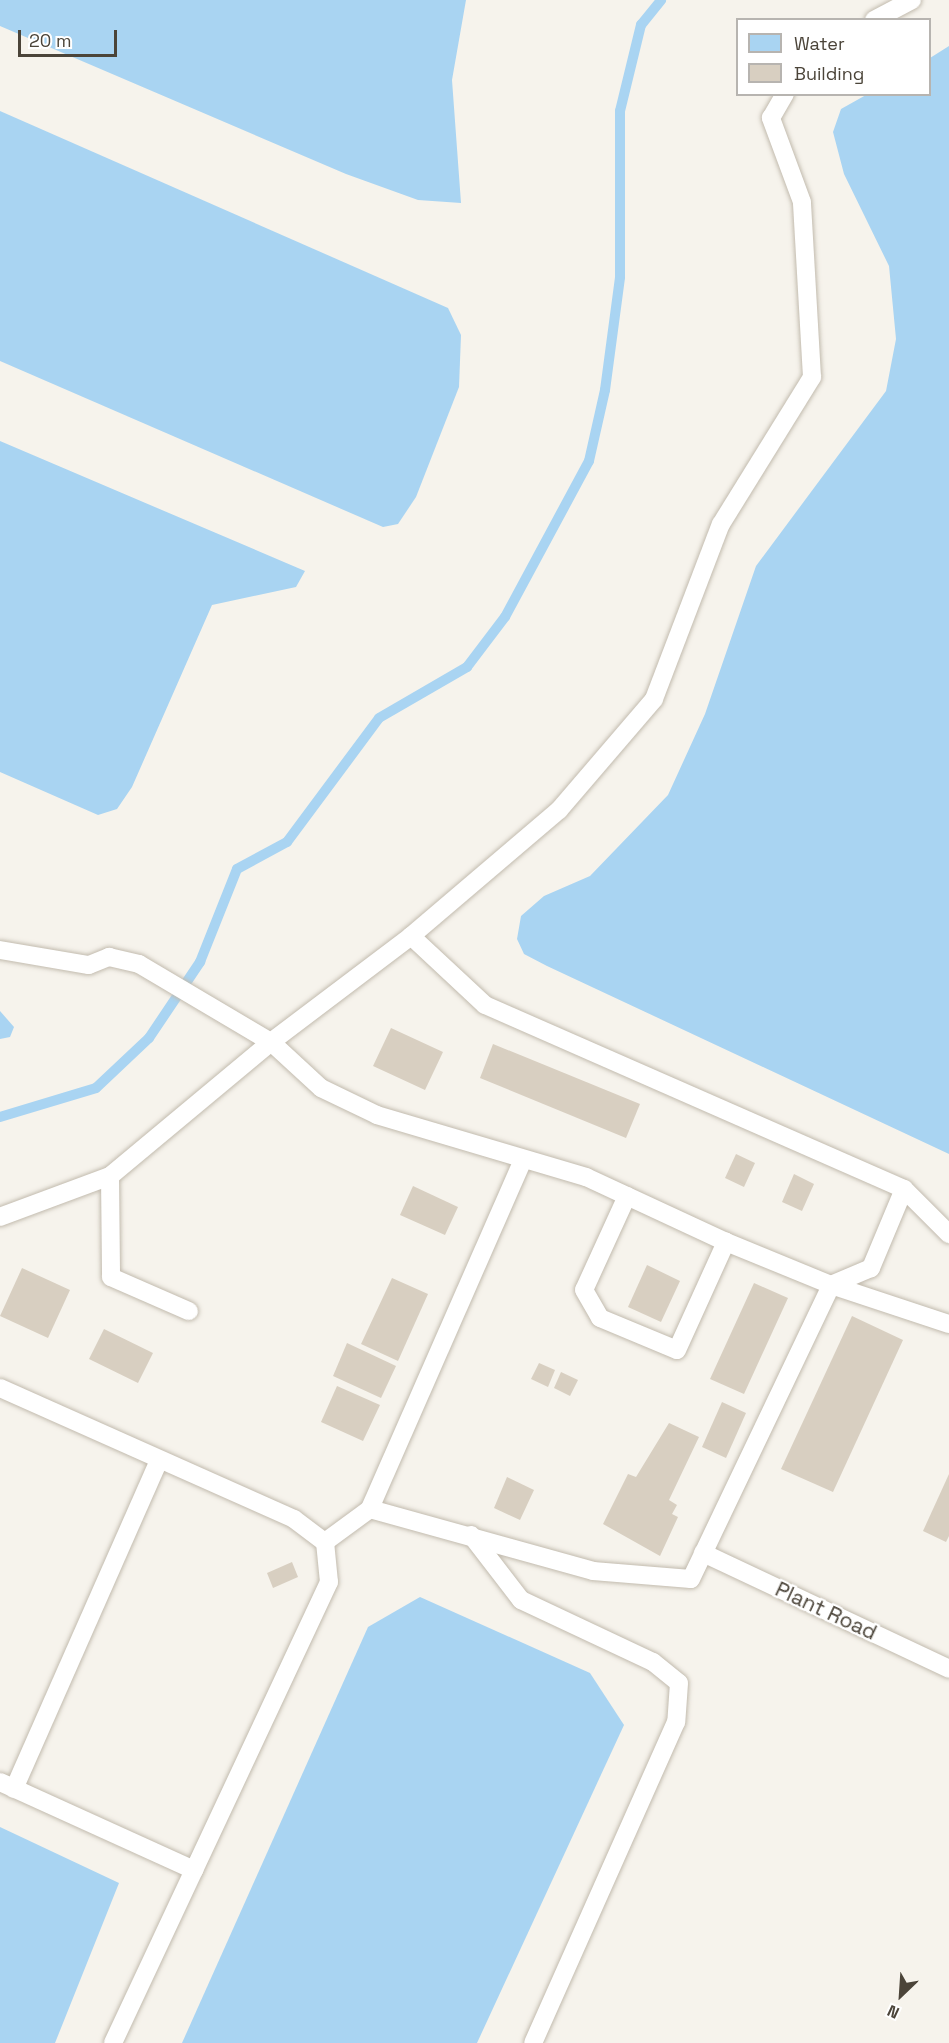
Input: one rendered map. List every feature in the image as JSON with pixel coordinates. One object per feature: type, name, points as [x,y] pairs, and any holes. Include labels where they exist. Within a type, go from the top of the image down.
[{"type":"lane","points":[[878,18],[912,0]]},
{"type":"lane","points":[[0,1217],[110,1176],[272,1042],[411,936],[559,810],[654,699],[721,524],[812,378],[802,202],[771,118],[784,96]]},
{"type":"lane","points":[[411,936],[485,1005],[904,1190],[949,1233]]},
{"type":"lane","points":[[0,950],[89,965],[109,957],[139,964],[272,1042],[330,1093],[377,1115],[522,1162],[586,1177],[726,1242],[831,1285],[949,1324]]},
{"type":"lane","points":[[325,1542],[370,1509],[522,1162]]},
{"type":"lane","points":[[110,1176],[111,1277],[189,1311]]},
{"type":"lane","points":[[370,1509],[471,1535],[593,1571],[691,1579],[831,1285],[872,1268],[904,1190]]},
{"type":"lane","points":[[627,1196],[584,1290],[600,1318],[677,1350],[726,1242]]},
{"type":"lane","points":[[0,1388],[158,1463],[294,1519],[325,1542],[329,1582],[113,2043]]},
{"type":"lane","points":[[158,1463],[7,1785],[194,1870]]},
{"type":"lane","points":[[471,1535],[521,1600],[653,1662],[679,1683],[676,1722],[533,2043]]},
{"type":"lane","name":"Plant Road","points":[[703,1553],[949,1669]]},
{"type":"water","points":[[0,0],[466,0],[452,80],[461,203],[418,200],[346,174],[0,26]]},
{"type":"water","points":[[949,46],[949,1154],[547,966],[524,954],[517,939],[521,916],[544,896],[590,876],[668,795],[705,714],[756,566],[886,391],[896,339],[889,266],[844,174],[833,132],[841,109],[864,96],[931,96],[931,57]]},
{"type":"water","points":[[0,111],[448,308],[461,335],[459,387],[416,497],[398,524],[383,527],[0,361]]},
{"type":"water","points":[[0,441],[305,571],[296,587],[212,605],[132,787],[117,809],[98,815],[0,772]]},
{"type":"water","points":[[0,1011],[14,1027],[10,1037],[0,1039]]},
{"type":"water","points":[[420,1597],[590,1673],[624,1725],[477,2043],[182,2043],[368,1627]]},
{"type":"water","points":[[0,1827],[119,1883],[55,2043],[0,2043]]},
{"type":"building","points":[[391,1028],[443,1052],[425,1090],[373,1066]]},
{"type":"building","points":[[493,1044],[640,1104],[626,1138],[480,1078]]},
{"type":"building","points":[[736,1154],[755,1163],[744,1187],[725,1178]]},
{"type":"building","points":[[794,1174],[814,1184],[802,1211],[782,1202]]},
{"type":"building","points":[[413,1186],[458,1207],[445,1235],[400,1215]]},
{"type":"building","points":[[647,1265],[680,1281],[661,1322],[628,1307]]},
{"type":"building","points":[[22,1268],[70,1290],[48,1338],[0,1316]]},
{"type":"building","points":[[392,1278],[428,1294],[398,1361],[361,1344]]},
{"type":"building","points":[[754,1283],[788,1298],[744,1394],[710,1379]]},
{"type":"building","points":[[852,1316],[903,1340],[833,1492],[781,1469]]},
{"type":"building","points":[[104,1329],[153,1353],[138,1383],[89,1359]]},
{"type":"building","points":[[347,1343],[396,1366],[381,1398],[333,1376]]},
{"type":"building","points":[[539,1363],[555,1370],[548,1387],[531,1379]]},
{"type":"building","points":[[561,1372],[578,1380],[570,1396],[554,1388]]},
{"type":"building","points":[[337,1386],[380,1405],[363,1441],[321,1422]]},
{"type":"building","points":[[722,1402],[746,1413],[726,1458],[702,1447]]},
{"type":"building","points":[[669,1423],[699,1437],[669,1500],[677,1505],[672,1514],[678,1517],[660,1556],[603,1524],[628,1474],[636,1477]]},
{"type":"building","points":[[949,1474],[949,1536],[946,1542],[923,1531]]},
{"type":"building","points":[[507,1477],[534,1490],[520,1520],[494,1508]]},
{"type":"building","points":[[292,1562],[298,1577],[273,1588],[267,1573]]},
{"type":"waterway","points":[[0,1117],[96,1088],[149,1038],[200,962],[237,869],[287,842],[379,718],[467,667],[505,617],[589,461],[605,390],[620,277],[620,111],[641,25],[661,0]]}]
